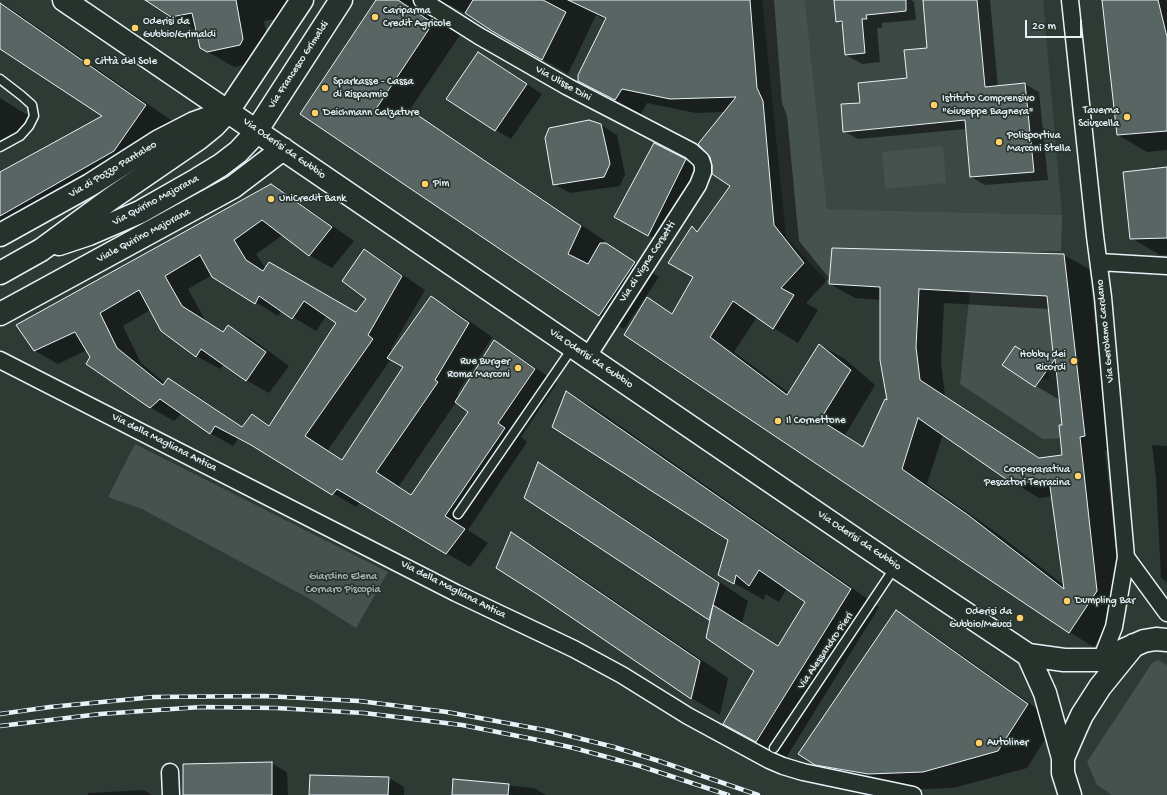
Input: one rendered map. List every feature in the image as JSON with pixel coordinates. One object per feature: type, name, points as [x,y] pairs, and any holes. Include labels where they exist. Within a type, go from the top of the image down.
[{"type":"main road","name":"Via Oderisi da Gubbio","points":[[64,0],[896,567],[1028,655]]},
{"type":"main road","points":[[228,111],[302,0]]},
{"type":"main road","name":"Via Francesco Grimaldi","points":[[256,130],[341,0]]},
{"type":"main road","name":"Via di Pozzo Pantaleo","points":[[0,235],[90,185],[159,141],[194,123],[228,111]]},
{"type":"main road","name":"Via Quirino Majorana","points":[[7,269],[41,250],[112,198],[198,139],[214,126],[228,111]]},
{"type":"main road","name":"Via Quirino Majorana","points":[[41,250],[89,234],[140,212],[231,158],[246,144],[256,130]]},
{"type":"main road","name":"Viale Quirino Majorana","points":[[0,314],[233,188],[283,149]]},
{"type":"main road","points":[[1028,655],[1064,660],[1101,660],[1134,645],[1151,640],[1167,640]]},
{"type":"main road","points":[[1063,758],[1087,706],[1110,674],[1134,645]]},
{"type":"main road","points":[[1028,655],[1045,693],[1063,758],[1063,773],[1067,794]]},
{"type":"street","name":"Via Ulisse Dini","points":[[422,0],[479,36],[568,87],[691,151],[701,160],[703,166]]},
{"type":"street","name":"Via Gerolamo Cardano","points":[[1070,0],[1103,297],[1126,557],[1114,627],[1101,660]]},
{"type":"street","name":"Via di Vigna Corsetti","points":[[581,351],[698,185],[701,179],[703,166]]},
{"type":"street","points":[[1099,262],[1167,266]]},
{"type":"street","name":"Via della Magliana Antica","points":[[0,360],[456,593],[574,649],[622,675],[688,716],[769,760],[803,772],[913,795]]},
{"type":"street","points":[[1126,557],[1167,613]]},
{"type":"street","points":[[170,772],[171,795]]},
{"type":"lane","points":[[0,79],[32,105],[34,116],[29,126],[20,136],[0,148]]},
{"type":"lane","points":[[458,514],[581,351]]},
{"type":"lane","name":"Via Alessandro Pieri","points":[[774,748],[896,567]]},
{"type":"shaded area","name":"Istituto Comprensivo \"Giuseppe Bagnera\"","points":[[805,0],[1043,0],[1062,215],[827,209]]},
{"type":"green space","points":[[762,0],[805,0],[827,209],[1062,215],[1061,251],[946,255],[832,248],[829,284],[786,237]]},
{"type":"green space","points":[[943,146],[946,183],[885,189],[882,152]]},
{"type":"green space","points":[[970,291],[1047,296],[1053,353],[1029,355],[1015,346],[1003,365],[1040,380],[1049,379],[1049,371],[1056,370],[1062,425],[1059,425],[1060,438],[1043,439],[960,384]]},
{"type":"green space","name":"Giardino Elena Cornaro Piscopia","points":[[135,444],[388,572],[356,628],[310,599],[142,509],[108,497]]},
{"type":"green space","points":[[1158,660],[1167,665],[1167,795],[1112,795],[1097,785],[1087,762],[1152,663]]},
{"type":"building","points":[[145,0],[236,0],[243,39],[240,45],[207,52],[200,48],[192,13],[171,17]]},
{"type":"building","points":[[376,0],[398,0],[433,23],[372,115],[410,110],[581,226],[568,254],[588,264],[600,243],[606,243],[635,262],[599,316],[300,114]]},
{"type":"building","points":[[473,0],[543,0],[566,12],[542,60],[492,31],[465,13]]},
{"type":"building","points":[[568,0],[750,0],[757,88],[763,101],[774,225],[804,263],[781,288],[794,295],[773,329],[733,301],[710,337],[787,395],[819,344],[851,370],[820,420],[863,447],[885,399],[887,400],[880,360],[880,287],[829,284],[832,248],[1064,254],[1085,436],[1080,437],[1097,591],[1069,633],[624,335],[647,297],[672,314],[693,277],[668,263],[692,226],[697,232],[730,186],[712,174],[710,157],[698,144],[736,97],[670,99],[622,89],[615,100],[578,81],[578,75],[606,18]],"holes":[[[919,289],[1047,296],[1053,353],[1029,355],[1015,346],[1002,365],[1035,387],[1055,359],[1062,425],[1059,425],[1062,455],[1039,458],[920,380],[916,347]],[[918,418],[1013,484],[1049,479],[1064,589],[968,515],[902,469]]]},
{"type":"building","points":[[834,0],[906,0],[906,11],[866,15],[867,19],[862,19],[865,53],[845,55],[842,21],[836,22]]},
{"type":"building","points":[[923,0],[977,0],[985,87],[1025,83],[1034,172],[970,177],[965,120],[843,132],[841,104],[860,103],[858,83],[907,78],[904,50],[927,48]]},
{"type":"building","points":[[1102,0],[1158,0],[1167,37],[1167,131],[1117,135]]},
{"type":"building","points":[[0,3],[146,105],[114,151],[0,216],[0,172],[102,116],[0,49]]},
{"type":"building","points":[[478,52],[527,84],[495,131],[446,99]]},
{"type":"building","points":[[589,120],[601,124],[610,164],[604,177],[553,185],[545,138],[549,128]]},
{"type":"building","points":[[654,143],[686,159],[648,236],[614,217]]},
{"type":"building","points":[[1167,167],[1167,238],[1130,239],[1123,172]]},
{"type":"building","points":[[271,184],[332,227],[309,256],[262,220],[234,240],[246,260],[263,271],[269,262],[356,312],[366,299],[342,281],[364,249],[402,276],[368,335],[373,339],[305,436],[342,460],[403,367],[387,358],[431,296],[469,323],[435,380],[438,382],[376,472],[411,495],[468,412],[455,402],[494,340],[535,369],[498,423],[505,428],[445,516],[465,529],[446,554],[337,489],[332,495],[251,445],[215,426],[210,434],[160,399],[150,408],[86,364],[90,357],[75,332],[34,351],[16,325]],"holes":[[[200,255],[212,277],[255,304],[259,296],[292,319],[304,301],[336,323],[269,426],[252,414],[242,427],[168,378],[163,385],[117,348],[100,313],[139,290],[161,331],[196,357],[201,349],[246,381],[266,352],[228,325],[223,332],[182,306],[165,276]]]},
{"type":"building","points":[[566,391],[851,589],[756,742],[723,724],[754,671],[706,638],[713,605],[778,646],[805,602],[759,570],[749,586],[736,575],[734,584],[718,575],[728,540],[552,427]]},
{"type":"building","points":[[538,462],[719,583],[709,620],[524,498]]},
{"type":"building","points":[[511,532],[700,661],[691,699],[540,596],[496,568]]},
{"type":"building","points":[[896,610],[1028,704],[998,751],[923,772],[868,774],[815,765],[798,754]]},
{"type":"building","points":[[272,762],[272,795],[183,795],[183,764]]},
{"type":"building","points":[[310,775],[389,777],[388,795],[309,795]]},
{"type":"building","points":[[453,779],[509,784],[508,795],[452,795]]},
{"type":"railway","points":[[0,714],[50,707],[154,697],[265,696],[359,701],[447,712],[550,731],[614,747],[758,795]]},
{"type":"railway","points":[[0,726],[100,714],[201,707],[276,708],[364,713],[462,725],[574,748],[640,766],[728,795]]},
{"type":"place","name":"Cariparma Credit Agricole","points":[[375,17]]},
{"type":"place","name":"Oderisi da Gubbio/Grimaldi","points":[[135,28]]},
{"type":"place","name":"Città del Sole","points":[[87,62]]},
{"type":"place","name":"Sparkasse - Cassa di Risparmio","points":[[325,88]]},
{"type":"place","name":"Istituto Comprensivo \"Giuseppe Bagnera\"","points":[[934,105]]},
{"type":"place","name":"Deichmann Calzature","points":[[315,113]]},
{"type":"place","name":"Taverna Sciuscella","points":[[1127,117]]},
{"type":"place","name":"Polisportiva Marconi Stella","points":[[999,142]]},
{"type":"place","name":"Pim","points":[[425,184]]},
{"type":"place","name":"UniCredit Bank","points":[[271,199]]},
{"type":"place","name":"Hobby dei Ricordi","points":[[1074,361]]},
{"type":"place","name":"Rue Burger Roma Marconi","points":[[518,368]]},
{"type":"place","name":"Il Cornettone","points":[[778,421]]},
{"type":"place","name":"Cooperarativa Pescatori Terracina","points":[[1078,476]]},
{"type":"place","name":"Dumpling Bar","points":[[1067,601]]},
{"type":"place","name":"Oderisi da Gubbio/Meucci","points":[[1020,618]]},
{"type":"place","name":"Autoliner","points":[[979,743]]}]
